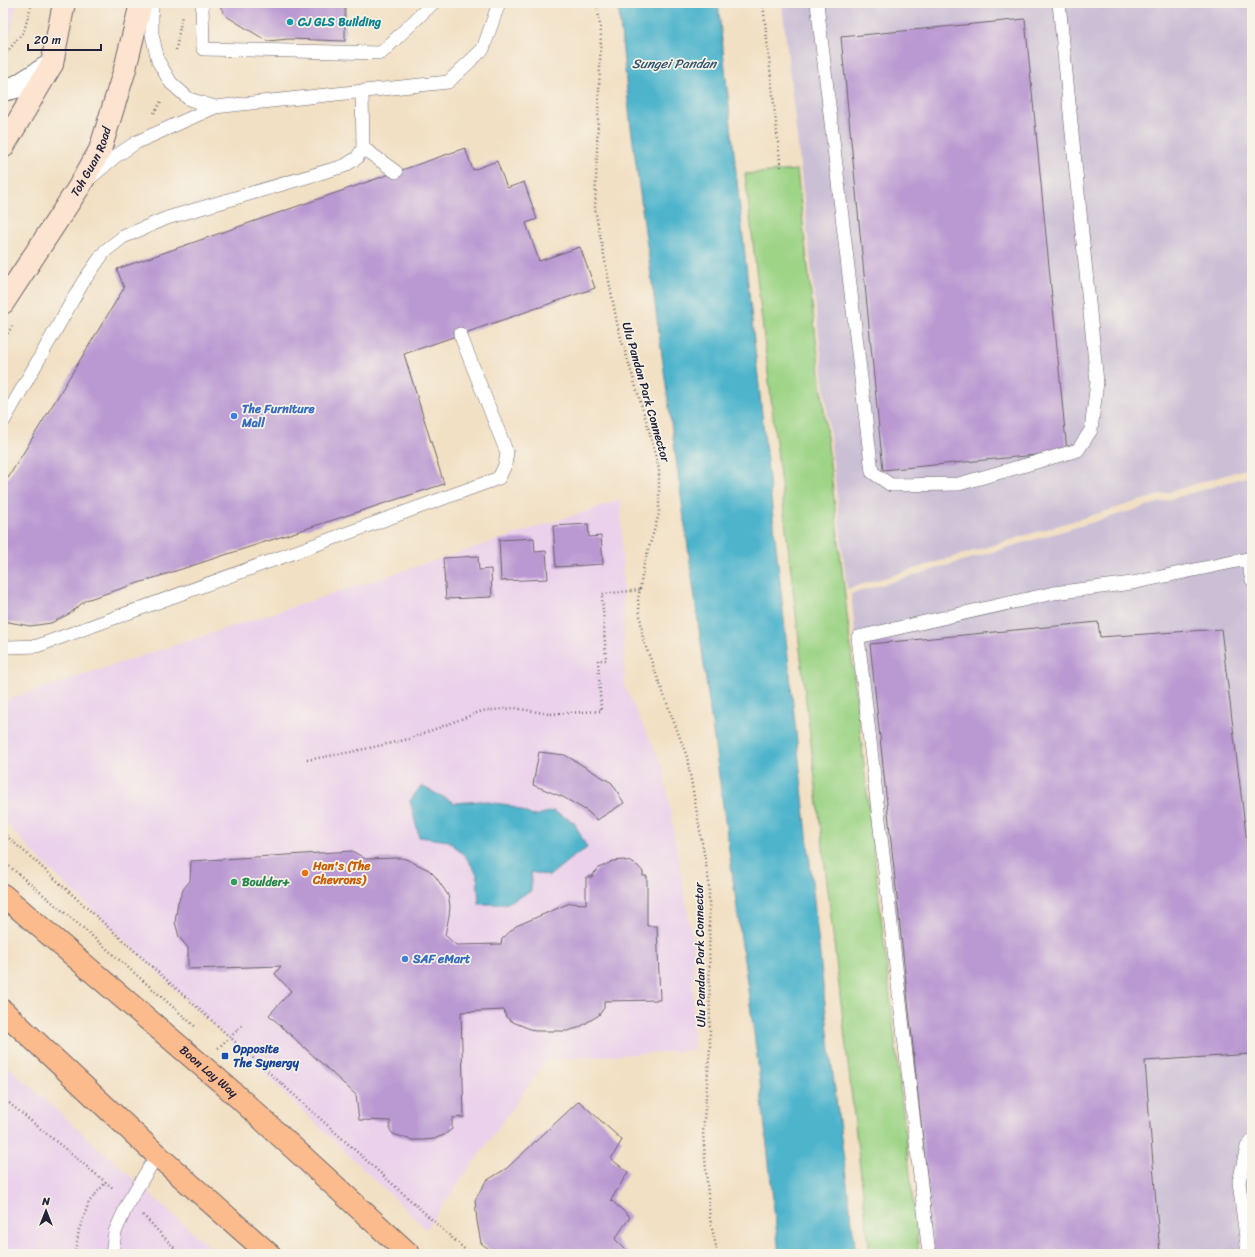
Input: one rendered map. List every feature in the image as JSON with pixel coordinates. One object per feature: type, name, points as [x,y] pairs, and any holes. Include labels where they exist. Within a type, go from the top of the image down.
[{"type":"main road","points":[[3,148],[52,64],[64,3]]},
{"type":"main road","name":"Toh Guan Road","points":[[3,303],[79,186],[100,150],[124,70],[141,3]]},
{"type":"main road","name":"Boon Lay Way","points":[[3,895],[228,1088],[409,1254]]},
{"type":"main road","points":[[3,1010],[157,1155],[270,1254]]},
{"type":"street","points":[[3,90],[16,87],[52,64]]},
{"type":"lane","points":[[152,3],[152,34],[158,61],[171,84],[190,99],[215,107]]},
{"type":"lane","points":[[202,3],[203,49],[382,53],[433,3]]},
{"type":"lane","points":[[79,186],[116,156],[137,142],[215,107],[448,82],[483,49],[499,3]]},
{"type":"lane","points":[[817,3],[872,472],[891,485],[959,484],[1078,450],[1091,430],[1097,382],[1059,3]]},
{"type":"lane","points":[[3,422],[83,282],[105,251],[123,237],[167,218],[344,166],[357,158],[363,148],[362,92]]},
{"type":"lane","points":[[363,148],[396,172]]},
{"type":"lane","points":[[3,646],[37,646],[499,478],[505,466],[507,453],[460,334]]},
{"type":"lane","points":[[929,1254],[858,637],[1054,593],[1132,583],[1247,559],[1252,580]]},
{"type":"lane","points":[[1248,1254],[1239,1182],[1247,1147],[1252,1141]]},
{"type":"lane","points":[[112,1254],[115,1232],[128,1201],[157,1155]]},
{"type":"path","points":[[3,54],[7,52],[24,31],[32,3]]},
{"type":"path","name":"Ulu Pandan Park Connector","points":[[597,3],[601,33],[594,209],[618,328],[649,430],[659,470],[659,514],[644,564],[638,600],[643,639],[687,757],[710,882],[710,1047],[703,1133],[710,1220],[718,1254]]},
{"type":"path","points":[[763,3],[781,170]]},
{"type":"path","points":[[307,760],[409,739],[482,711],[515,708],[548,714],[601,711],[598,660],[606,660],[602,594],[640,590]]},
{"type":"path","points":[[3,833],[46,870],[470,1254]]},
{"type":"path","points":[[3,861],[83,928],[202,1033]]},
{"type":"path","points":[[218,1048],[242,1026]]},
{"type":"path","points":[[212,1043],[221,1052]]},
{"type":"path","points":[[3,1098],[128,1201],[180,1254]]},
{"type":"path","points":[[75,1254],[79,1230],[89,1202],[106,1182]]},
{"type":"shaded area","points":[[3,3],[17,3],[9,38],[3,43]]},
{"type":"shaded area","points":[[782,3],[1252,3],[1252,467],[847,589]]},
{"type":"shaded area","points":[[1252,475],[1252,1254],[925,1254],[851,594]]},
{"type":"shaded area","points":[[621,500],[625,688],[663,767],[693,944],[693,1050],[547,1060],[426,1229],[29,849],[3,819],[3,701]]},
{"type":"shaded area","points":[[3,1062],[217,1254],[3,1254]]},
{"type":"green space","points":[[797,170],[919,1254],[870,1254],[745,174]]},
{"type":"water","name":"Sungei Pandan","points":[[618,3],[718,3],[831,1059],[856,1254],[779,1254],[757,1056],[630,120]]},
{"type":"water","points":[[421,786],[455,803],[481,801],[509,805],[533,816],[553,811],[574,822],[587,848],[570,859],[549,876],[531,872],[531,891],[505,904],[479,904],[477,874],[466,857],[449,841],[419,837],[410,801]]},
{"type":"building","name":"CJ GLS Building","points":[[218,3],[345,3],[345,41],[289,39],[267,41],[226,16]]},
{"type":"building","points":[[1025,19],[1067,452],[883,470],[841,37]]},
{"type":"building","name":"The Furniture Mall","points":[[465,148],[473,170],[497,161],[507,188],[524,182],[537,219],[526,223],[539,261],[580,247],[595,288],[404,354],[444,484],[86,600],[69,614],[51,623],[30,626],[3,621],[3,480],[8,478],[124,288],[117,269]]},
{"type":"building","points":[[588,524],[589,537],[601,536],[603,564],[556,567],[553,526]]},
{"type":"building","points":[[534,538],[535,552],[546,551],[548,579],[501,581],[499,540]]},
{"type":"building","points":[[478,556],[479,570],[491,569],[492,597],[446,599],[443,558]]},
{"type":"building","points":[[1098,622],[1100,637],[1221,629],[1252,884],[1252,1054],[1145,1061],[1160,1254],[935,1254],[870,644]]},
{"type":"building","points":[[539,752],[565,755],[612,783],[624,803],[597,820],[587,811],[563,797],[533,785]]},
{"type":"building","points":[[352,851],[366,859],[402,858],[429,870],[448,895],[450,906],[445,935],[456,945],[501,944],[502,939],[516,926],[570,903],[586,904],[586,877],[592,877],[599,868],[613,861],[623,860],[631,862],[638,866],[643,872],[643,876],[647,876],[647,926],[657,926],[660,1000],[604,1001],[604,1008],[599,1015],[578,1028],[567,1031],[535,1031],[513,1022],[506,1017],[504,1010],[461,1012],[464,1117],[452,1118],[452,1129],[444,1135],[434,1139],[423,1140],[412,1140],[393,1134],[390,1130],[390,1121],[359,1120],[356,1095],[269,1015],[291,991],[275,974],[281,966],[188,969],[188,948],[179,937],[175,922],[178,902],[184,888],[190,881],[191,861]]},
{"type":"building","points":[[579,1101],[622,1140],[611,1159],[628,1172],[611,1200],[630,1217],[615,1239],[630,1254],[495,1254],[481,1243],[475,1200],[486,1181],[507,1168]]},
{"type":"place","name":"CJ GLS Building","points":[[290,22]]},
{"type":"place","name":"The Furniture Mall","points":[[234,416]]},
{"type":"place","name":"Han's (The Chevrons)","points":[[305,873]]},
{"type":"place","name":"Boulder+","points":[[234,882]]},
{"type":"place","name":"SAF eMart","points":[[405,959]]},
{"type":"place","name":"Opposite The Synergy","points":[[225,1056]]}]
